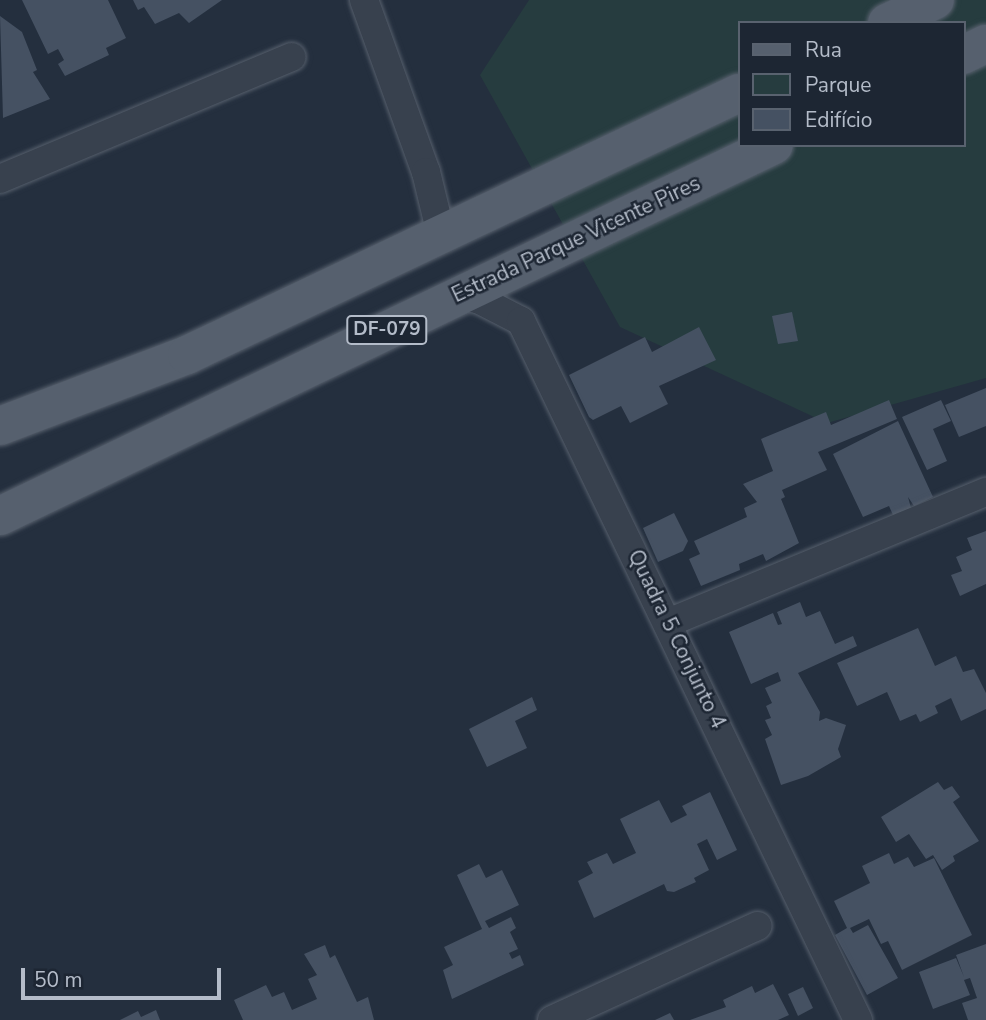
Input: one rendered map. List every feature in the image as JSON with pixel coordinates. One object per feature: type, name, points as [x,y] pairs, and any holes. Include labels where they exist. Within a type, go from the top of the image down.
[{"type":"main road","points":[[891,21],[935,0]]},
{"type":"main road","points":[[965,54],[986,44]]},
{"type":"main road","name":"DF-079","points":[[0,426],[187,355],[738,93]]},
{"type":"main road","name":"Estrada Parque Vicente Pires","points":[[0,516],[770,147]]},
{"type":"street","points":[[364,0],[426,172],[440,234]]},
{"type":"street","points":[[0,179],[292,57]]},
{"type":"street","name":"Quadra 5 Conjunto 4","points":[[458,295],[480,300],[521,321],[670,622],[858,1020]]},
{"type":"street","points":[[670,622],[986,492]]},
{"type":"street","points":[[552,1020],[757,926]]},
{"type":"green space","points":[[529,0],[986,0],[986,378],[827,423],[620,327],[480,75]]},
{"type":"building","points":[[22,0],[108,0],[126,38],[106,48],[109,55],[65,76],[58,64],[64,60],[58,49],[48,54]]},
{"type":"building","points":[[133,0],[222,0],[189,23],[179,13],[155,24],[144,7],[138,10]]},
{"type":"building","points":[[0,16],[22,32],[37,70],[33,72],[50,99],[3,118]]},
{"type":"building","points":[[792,312],[798,341],[778,344],[772,316]]},
{"type":"building","points":[[699,327],[716,360],[659,386],[668,404],[630,423],[621,406],[593,420],[589,417],[569,375],[645,337],[652,352]]},
{"type":"building","points":[[986,388],[986,426],[959,437],[945,405]]},
{"type":"building","points":[[889,400],[897,419],[818,452],[827,470],[782,490],[785,497],[781,499],[799,543],[766,561],[763,554],[739,564],[740,570],[701,586],[689,559],[700,554],[694,541],[747,517],[744,508],[757,502],[743,484],[773,471],[761,439],[826,412],[831,425]]},
{"type":"building","points":[[941,400],[951,421],[933,429],[947,461],[927,470],[902,417]]},
{"type":"building","points":[[898,421],[933,497],[914,506],[908,497],[911,508],[893,515],[889,506],[863,517],[833,454]]},
{"type":"building","points":[[674,513],[688,541],[683,551],[658,562],[643,528]]},
{"type":"building","points":[[986,531],[986,584],[960,596],[951,575],[962,571],[956,557],[972,550],[967,538]]},
{"type":"building","points":[[800,602],[806,617],[820,611],[835,644],[853,636],[857,646],[798,673],[820,712],[819,721],[826,718],[846,725],[838,749],[841,757],[808,776],[781,785],[765,739],[772,735],[765,720],[771,718],[766,706],[772,703],[765,688],[781,681],[778,672],[751,684],[729,632],[773,613],[778,625],[782,624],[777,612]]},
{"type":"building","points":[[918,628],[935,666],[956,656],[963,672],[974,669],[986,693],[986,709],[961,721],[951,698],[935,706],[938,713],[920,722],[916,714],[900,721],[887,692],[857,706],[837,663]]},
{"type":"building","points":[[532,697],[537,710],[515,721],[527,748],[487,767],[469,729]]},
{"type":"building","points":[[938,782],[944,790],[952,786],[960,797],[953,802],[979,841],[953,856],[955,861],[942,870],[933,855],[926,859],[909,834],[896,842],[881,817]]},
{"type":"building","points":[[710,792],[737,850],[717,860],[707,839],[697,844],[709,870],[694,878],[696,882],[674,892],[667,891],[664,884],[594,918],[578,881],[593,873],[587,862],[607,853],[613,864],[636,853],[620,819],[659,800],[671,823],[687,815],[682,806]]},
{"type":"building","points":[[889,853],[894,864],[908,857],[914,867],[934,858],[972,935],[902,970],[888,941],[881,944],[869,919],[850,928],[853,933],[868,925],[898,978],[867,995],[835,935],[847,928],[834,901],[870,883],[862,866]]},
{"type":"building","points":[[479,864],[486,878],[502,870],[519,905],[485,921],[489,928],[511,917],[516,928],[510,932],[518,949],[509,953],[512,959],[520,955],[524,965],[452,999],[443,970],[453,965],[444,947],[482,929],[457,875]]},
{"type":"building","points":[[986,944],[986,1020],[968,1020],[962,1003],[977,998],[970,978],[964,980],[970,995],[933,1009],[919,972],[956,958],[964,977],[956,955]]},
{"type":"building","points":[[325,945],[330,958],[335,955],[357,1002],[368,997],[374,1020],[243,1020],[234,1000],[266,985],[272,997],[284,992],[292,1010],[317,999],[308,979],[317,975],[304,954]]},
{"type":"building","points":[[773,984],[789,1015],[778,1020],[690,1020],[726,1007],[723,1000],[752,986],[755,993]]},
{"type":"building","points":[[803,987],[813,1008],[798,1016],[788,994]]},
{"type":"building","points":[[156,1010],[160,1020],[120,1020],[138,1011],[141,1017]]},
{"type":"building","points":[[670,1013],[674,1020],[655,1020]]}]
